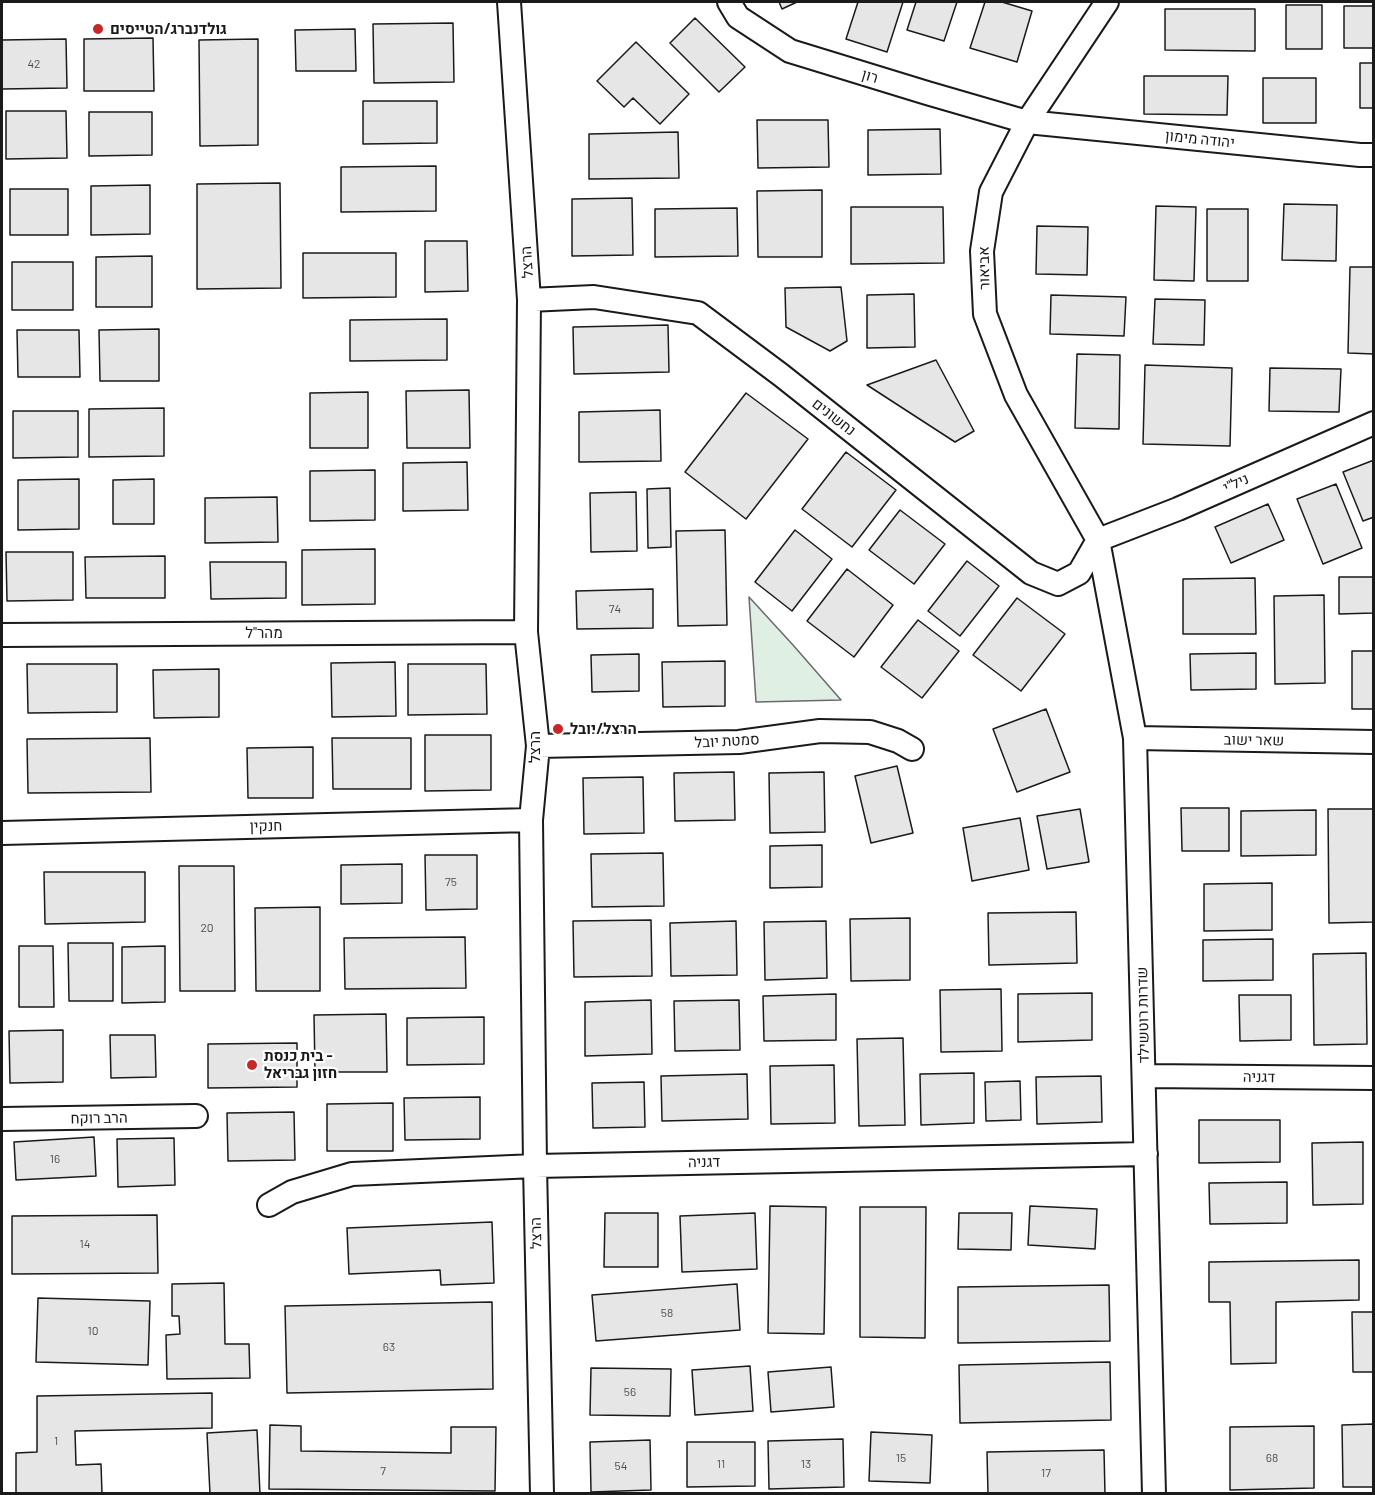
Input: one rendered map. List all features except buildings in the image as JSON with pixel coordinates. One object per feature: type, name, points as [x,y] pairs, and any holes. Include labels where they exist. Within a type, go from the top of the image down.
[{"type":"street","name":"הרצל","points":[[509,2],[529,300],[526,632],[538,746],[531,820],[542,1494]]},
{"type":"street","name":"רון","points":[[729,2],[738,17],[790,51],[1027,122]]},
{"type":"street","name":"אביאור","points":[[1098,540],[1016,394],[985,314],[982,251],[991,192],[1027,122],[1107,2]]},
{"type":"street","name":"יהודה מימון","points":[[1027,122],[1369,160]]},
{"type":"street","name":"נחשונים","points":[[529,300],[594,297],[698,313],[781,375],[1031,573],[1058,584],[1078,573],[1098,540]]},
{"type":"street","name":"ניל\"י","points":[[1098,540],[1178,509],[1374,423]]},
{"type":"street","name":"שדרות רוטשילד","points":[[1098,540],[1135,738],[1154,1494]]},
{"type":"street","name":"מהר\"ל","points":[[2,634],[526,632]]},
{"type":"street","name":"סמטת יובל","points":[[538,746],[739,742],[820,731],[870,732],[898,741],[912,749]]},
{"type":"street","name":"שאר ישוב","points":[[1135,738],[1374,742]]},
{"type":"street","name":"חנקין","points":[[2,833],[531,820]]},
{"type":"street","name":"דגניה","points":[[1144,1076],[1374,1078]]},
{"type":"street","name":"הרב רוקח","points":[[2,1119],[196,1116]]},
{"type":"street","name":"דגניה","points":[[269,1204],[292,1192],[352,1174],[535,1166],[1146,1154]]},
{"type":"green space","points":[[749,597],[793,645],[841,700],[756,702]]},
{"type":"place","name":"גולדנברג/הטייסים","points":[[98,29]]},
{"type":"place","name":"הרצל/יובל","points":[[558,729]]},
{"type":"place","name":"בית כנסת - חזון גבריאל","points":[[252,1065]]}]
